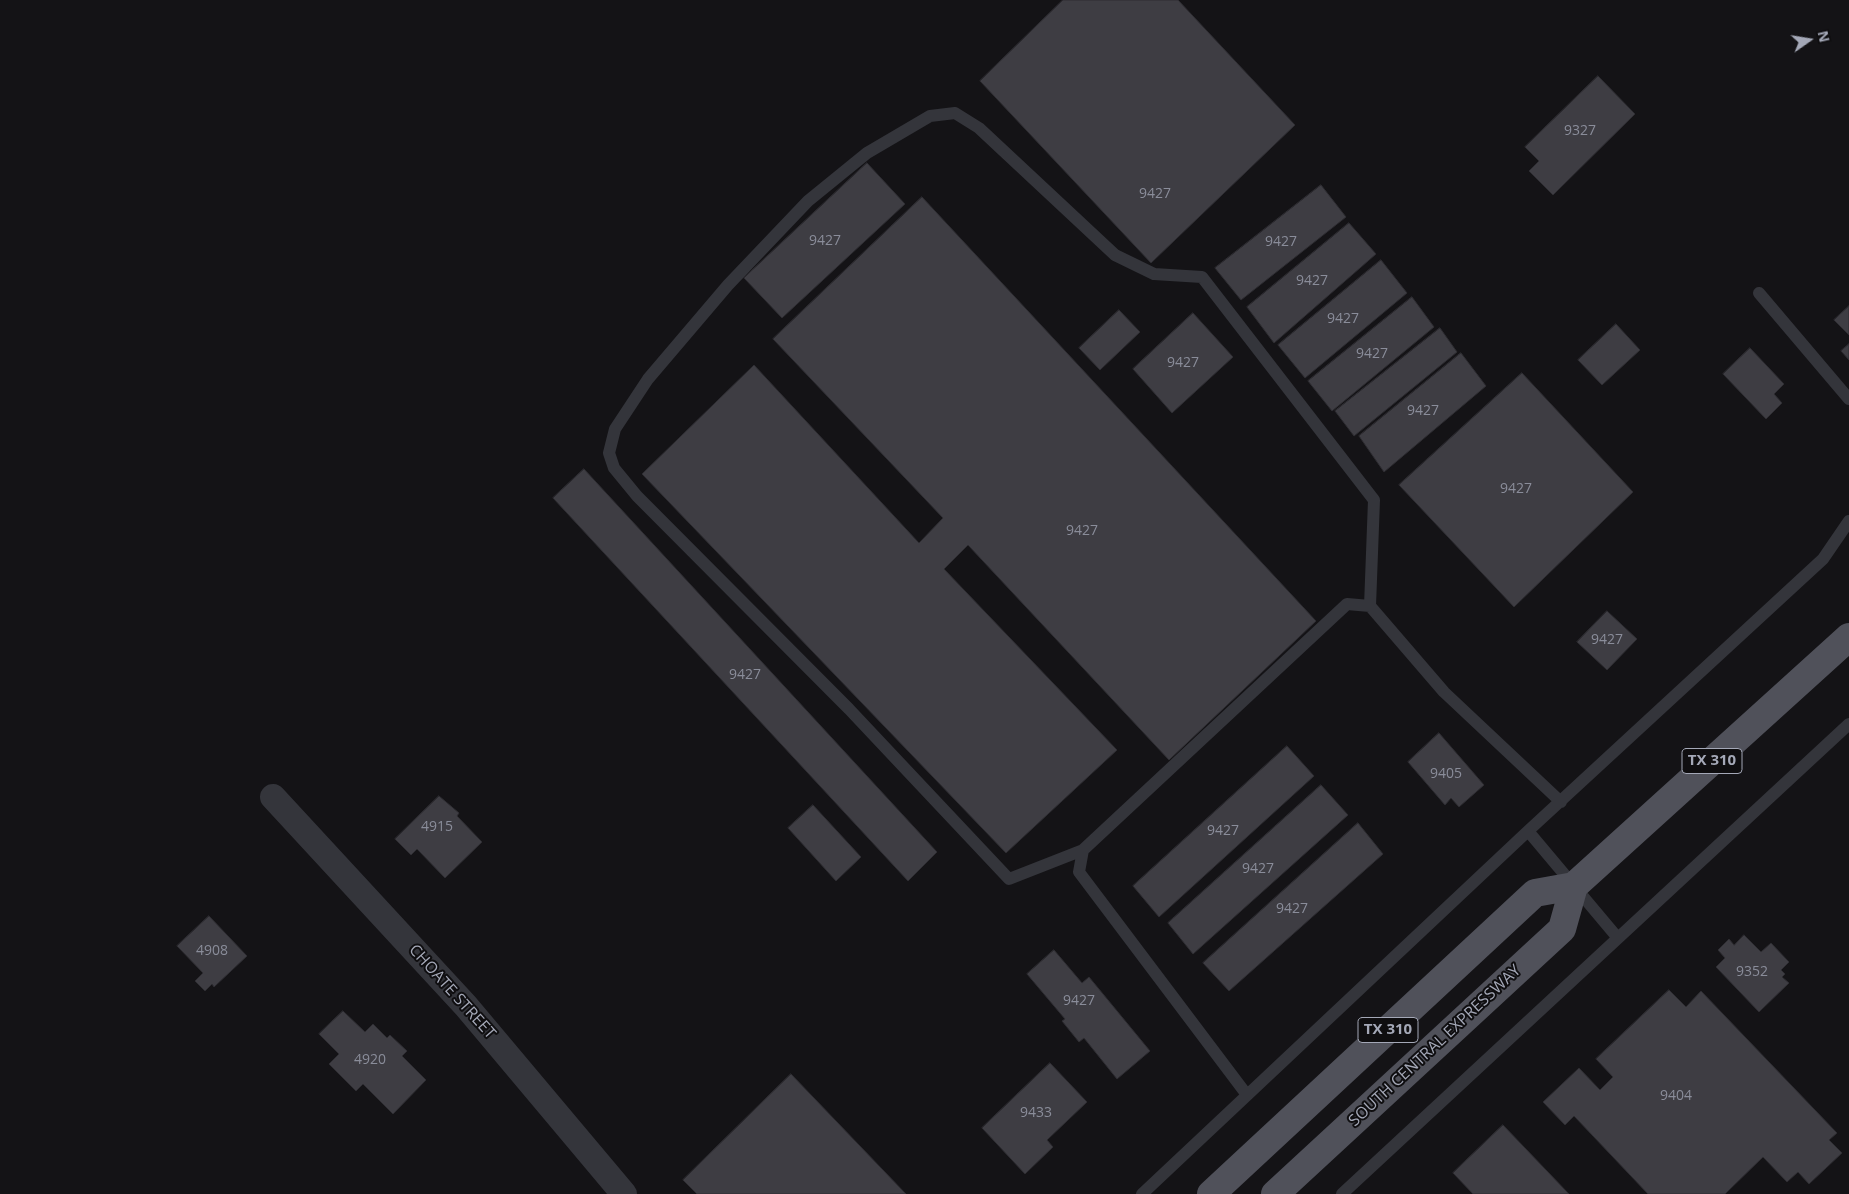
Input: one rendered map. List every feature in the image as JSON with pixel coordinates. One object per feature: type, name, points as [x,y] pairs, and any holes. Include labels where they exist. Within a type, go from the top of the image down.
[{"type":"main road","name":"TX 310","points":[[1211,1194],[1535,893],[1574,886],[1849,637]]},
{"type":"main road","name":"SOUTH CENTRAL EXPRESSWAY","points":[[1275,1194],[1562,929],[1574,886]]},
{"type":"street","name":"CHOATE STREET","points":[[273,797],[466,1006],[624,1194]]},
{"type":"lane","points":[[1370,606],[1347,604],[1083,850],[1009,879],[849,709],[637,496],[614,468],[610,453],[615,429],[648,379],[728,285],[808,201],[883,144],[930,116],[955,113],[979,128],[1115,255],[1154,274],[1202,276],[1374,500],[1370,606],[1444,692],[1561,802]]},
{"type":"lane","points":[[1759,293],[1849,399]]},
{"type":"lane","points":[[1142,1194],[1528,831],[1824,559],[1849,522]]},
{"type":"lane","points":[[1342,1194],[1617,937],[1849,724]]},
{"type":"lane","points":[[1528,831],[1617,937]]},
{"type":"lane","points":[[1083,850],[1079,872],[1247,1095]]},
{"type":"building","points":[[1063,0],[1178,0],[1295,125],[1151,263],[980,81]]},
{"type":"building","points":[[1598,76],[1635,114],[1553,195],[1529,171],[1539,161],[1525,147]]},
{"type":"building","points":[[867,163],[905,204],[782,318],[744,278]]},
{"type":"building","points":[[1321,185],[1346,217],[1241,300],[1215,268]]},
{"type":"building","points":[[922,197],[1316,621],[1169,760],[968,545],[944,569],[1117,750],[1006,853],[642,474],[754,365],[919,543],[943,518],[773,339]]},
{"type":"building","points":[[1349,223],[1376,254],[1274,343],[1247,307]]},
{"type":"building","points":[[1381,260],[1407,293],[1305,378],[1278,345]]},
{"type":"building","points":[[1412,297],[1434,327],[1332,411],[1308,381]]},
{"type":"building","points":[[1849,306],[1849,335],[1834,320]]},
{"type":"building","points":[[1119,310],[1140,332],[1100,370],[1079,348]]},
{"type":"building","points":[[1193,313],[1233,357],[1172,413],[1133,369]]},
{"type":"building","points":[[1616,324],[1640,350],[1602,385],[1578,360]]},
{"type":"building","points":[[1440,328],[1457,352],[1354,436],[1335,411]]},
{"type":"building","points":[[1849,344],[1849,360],[1841,351]]},
{"type":"building","points":[[1750,348],[1784,384],[1774,394],[1782,403],[1766,419],[1723,374]]},
{"type":"building","points":[[1461,353],[1486,386],[1384,472],[1359,436]]},
{"type":"building","points":[[1522,373],[1633,492],[1514,607],[1399,485]]},
{"type":"building","points":[[584,469],[937,852],[908,881],[553,498]]},
{"type":"building","points":[[1607,611],[1637,639],[1607,670],[1577,642]]},
{"type":"building","points":[[1439,733],[1484,785],[1459,807],[1451,798],[1445,805],[1408,762]]},
{"type":"building","points":[[1287,746],[1314,776],[1159,917],[1133,886]]},
{"type":"building","points":[[1321,785],[1348,815],[1193,954],[1168,923]]},
{"type":"building","points":[[439,796],[459,813],[457,816],[482,842],[445,878],[417,849],[411,855],[395,839]]},
{"type":"building","points":[[813,805],[861,857],[836,881],[788,828]]},
{"type":"building","points":[[1358,823],[1383,854],[1229,991],[1203,963]]},
{"type":"building","points":[[209,916],[247,956],[214,987],[212,984],[205,991],[195,981],[203,973],[177,946]]},
{"type":"building","points":[[1744,935],[1761,952],[1771,943],[1789,962],[1781,970],[1785,974],[1782,977],[1789,983],[1759,1012],[1716,967],[1725,958],[1718,950],[1729,939],[1734,945]]},
{"type":"building","points":[[1054,950],[1082,983],[1089,977],[1150,1051],[1117,1079],[1084,1038],[1079,1042],[1062,1021],[1065,1019],[1027,974]]},
{"type":"building","points":[[1669,990],[1686,1007],[1701,991],[1837,1133],[1829,1140],[1842,1153],[1809,1184],[1798,1172],[1787,1182],[1763,1157],[1725,1194],[1648,1194],[1574,1116],[1565,1125],[1543,1102],[1579,1068],[1600,1090],[1613,1077],[1596,1059]]},
{"type":"building","points":[[343,1011],[365,1032],[373,1024],[387,1038],[390,1035],[407,1051],[402,1056],[426,1080],[393,1114],[363,1084],[356,1091],[329,1064],[339,1054],[319,1034]]},
{"type":"building","points":[[1050,1063],[1087,1102],[1047,1140],[1053,1147],[1025,1174],[982,1128]]},
{"type":"building","points":[[791,1074],[906,1194],[697,1194],[683,1180]]},
{"type":"building","points":[[1503,1125],[1569,1194],[1473,1194],[1453,1173]]}]
